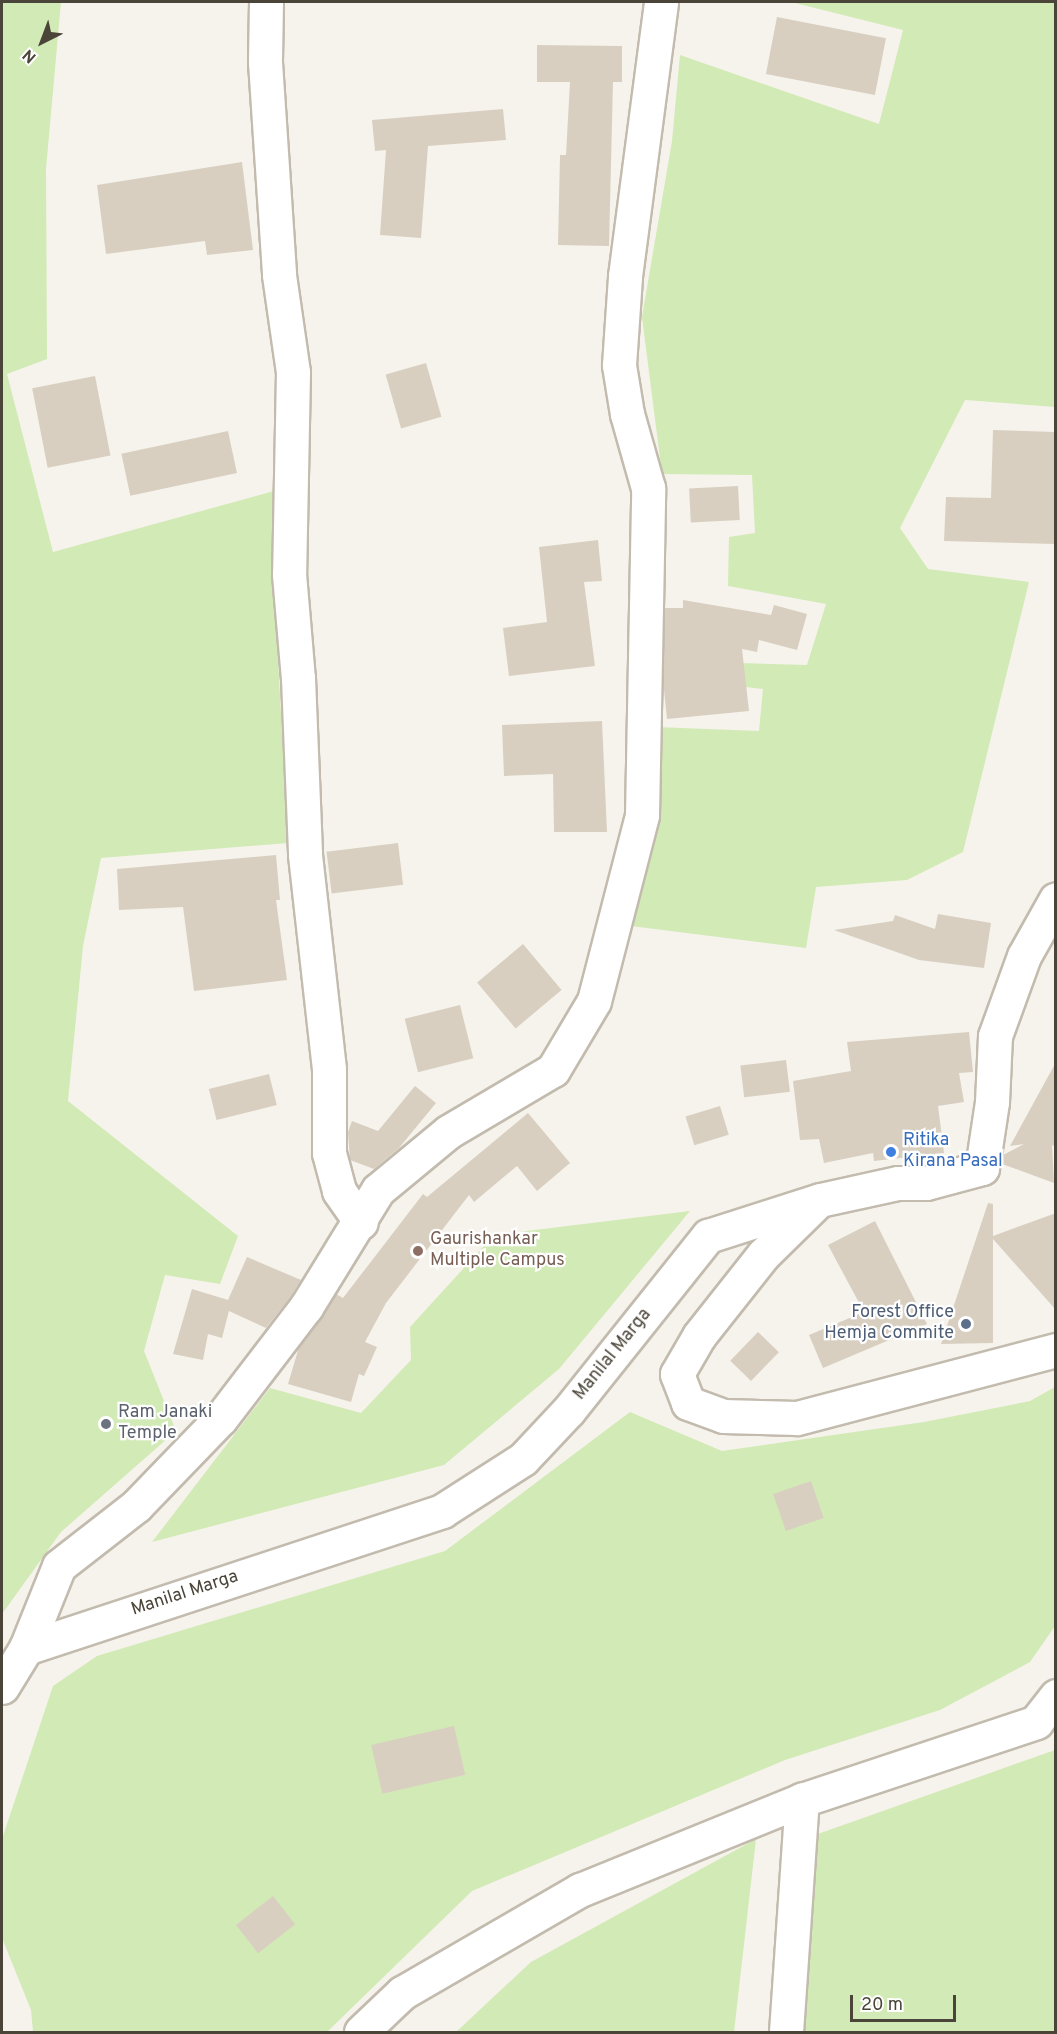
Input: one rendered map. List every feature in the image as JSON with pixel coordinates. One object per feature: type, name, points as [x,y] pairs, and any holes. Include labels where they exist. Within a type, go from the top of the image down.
[{"type":"street","points":[[266,2],[265,62],[279,275],[293,372],[289,574],[298,678],[305,855],[329,1069],[329,1153],[339,1191],[361,1222]]},
{"type":"street","points":[[2,1687],[26,1648],[59,1566],[136,1506],[221,1418],[306,1308],[361,1222],[378,1190],[448,1132],[553,1070],[594,1001],[642,815],[648,488],[627,414],[619,365],[625,276],[661,2]]},
{"type":"street","name":"Manilal Marga","points":[[26,1648],[442,1510],[523,1459],[569,1410],[708,1236],[820,1200],[898,1184],[926,1183],[982,1168],[992,1102],[995,1036],[1024,956],[1056,898]]},
{"type":"street","points":[[820,1200],[763,1256],[699,1336],[676,1374],[688,1403],[723,1416],[796,1418],[1056,1350]]},
{"type":"street","points":[[361,2032],[402,1993],[580,1890],[802,1800],[1036,1722],[1056,1696]]},
{"type":"street","points":[[786,2032],[802,1800]]},
{"type":"green space","points":[[2,2],[61,2],[46,169],[47,359],[7,374],[53,552],[274,491],[276,622],[288,843],[101,858],[83,946],[68,1101],[238,1236],[220,1284],[165,1275],[144,1351],[176,1431],[61,1532],[2,1614]]},
{"type":"green space","points":[[791,2],[1055,2],[1055,407],[965,400],[900,528],[928,569],[1029,582],[963,852],[907,880],[816,887],[806,948],[631,926],[656,727],[759,731],[763,689],[737,686],[739,663],[807,665],[826,604],[728,586],[729,537],[755,533],[752,475],[662,474],[642,317],[672,141],[680,55],[879,124],[903,30]]},
{"type":"green space","points":[[690,1211],[559,1369],[444,1465],[152,1542],[270,1388],[361,1413],[411,1360],[410,1327],[494,1235]]},
{"type":"green space","points":[[1055,1387],[1055,1626],[1030,1662],[940,1710],[785,1760],[472,1891],[327,2032],[33,2032],[31,2010],[2,1938],[2,1839],[53,1686],[97,1656],[445,1551],[630,1412],[722,1451],[924,1422],[1030,1401]]},
{"type":"green space","points":[[1055,1750],[1055,2032],[800,2032],[815,1835]]},
{"type":"green space","points":[[756,1839],[734,2032],[456,2032],[531,1962]]},
{"type":"building","points":[[777,17],[886,38],[875,95],[766,74]]},
{"type":"building","points":[[537,45],[622,46],[622,82],[613,82],[609,246],[558,245],[560,155],[566,155],[570,82],[537,82]]},
{"type":"building","points":[[503,109],[506,140],[428,146],[421,238],[380,235],[386,150],[375,151],[372,120]]},
{"type":"building","points":[[242,162],[253,250],[207,255],[205,241],[106,254],[97,185]]},
{"type":"building","points":[[426,363],[441,417],[401,428],[386,375]]},
{"type":"building","points":[[95,376],[110,456],[48,468],[32,388]]},
{"type":"building","points":[[993,430],[1056,432],[1056,544],[944,541],[946,497],[991,498]]},
{"type":"building","points":[[228,431],[237,473],[130,496],[121,454]]},
{"type":"building","points":[[738,486],[740,520],[691,523],[689,489]]},
{"type":"building","points":[[598,540],[602,581],[584,582],[595,666],[509,676],[503,628],[547,622],[539,547]]},
{"type":"building","points":[[683,600],[771,615],[774,605],[807,614],[797,650],[759,640],[757,652],[742,649],[749,711],[667,719],[663,680],[665,608],[683,608]]},
{"type":"building","points":[[602,721],[607,832],[554,832],[553,774],[504,776],[502,725]]},
{"type":"building","points":[[398,843],[403,885],[332,893],[327,852]]},
{"type":"building","points":[[276,855],[280,900],[276,900],[287,980],[194,991],[183,907],[119,910],[117,869]]},
{"type":"building","points":[[938,914],[991,923],[984,968],[919,960],[834,930],[893,921],[895,915],[935,929]]},
{"type":"building","points":[[523,944],[562,990],[516,1029],[477,983]]},
{"type":"building","points":[[460,1005],[473,1058],[418,1072],[405,1019]]},
{"type":"building","points":[[969,1032],[973,1072],[959,1073],[964,1102],[938,1106],[944,1153],[874,1161],[873,1153],[824,1163],[819,1139],[800,1140],[793,1081],[851,1071],[847,1042]]},
{"type":"building","points":[[786,1060],[790,1092],[744,1097],[740,1066]]},
{"type":"building","points":[[1056,1062],[1056,1147],[1052,1145],[1054,1183],[1002,1164],[1003,1155],[1024,1144],[1010,1146]]},
{"type":"building","points":[[269,1074],[277,1105],[217,1120],[209,1089]]},
{"type":"building","points":[[415,1086],[436,1103],[399,1148],[374,1169],[350,1160],[348,1132],[352,1121],[378,1131]]},
{"type":"building","points":[[720,1106],[729,1135],[694,1145],[686,1117]]},
{"type":"building","points":[[528,1113],[570,1163],[537,1191],[517,1166],[474,1202],[469,1195],[386,1303],[365,1342],[377,1347],[364,1376],[359,1374],[351,1402],[288,1384],[299,1347],[336,1294],[343,1298],[423,1194],[427,1197]]},
{"type":"building","points":[[988,1203],[993,1204],[993,1236],[1056,1213],[1056,1310],[993,1239],[993,1343],[941,1344]]},
{"type":"building","points":[[875,1221],[927,1324],[823,1368],[809,1335],[864,1312],[828,1245]]},
{"type":"building","points":[[247,1257],[301,1280],[266,1328],[229,1311],[222,1338],[208,1334],[203,1360],[173,1354],[192,1289],[228,1300]]},
{"type":"building","points":[[758,1332],[779,1352],[751,1381],[730,1361]]},
{"type":"building","points":[[811,1481],[824,1518],[786,1531],[773,1494]]},
{"type":"building","points":[[454,1726],[465,1775],[382,1794],[371,1745]]},
{"type":"building","points":[[273,1896],[295,1924],[258,1953],[236,1925]]},
{"type":"place","name":"Ritika Kirana Pasal","points":[[891,1152]]},
{"type":"place","name":"Gaurishankar Multiple Campus","points":[[418,1251]]},
{"type":"place","name":"Forest Office Hemja Commite","points":[[966,1324]]},
{"type":"place","name":"Ram Janaki Temple","points":[[106,1424]]}]
